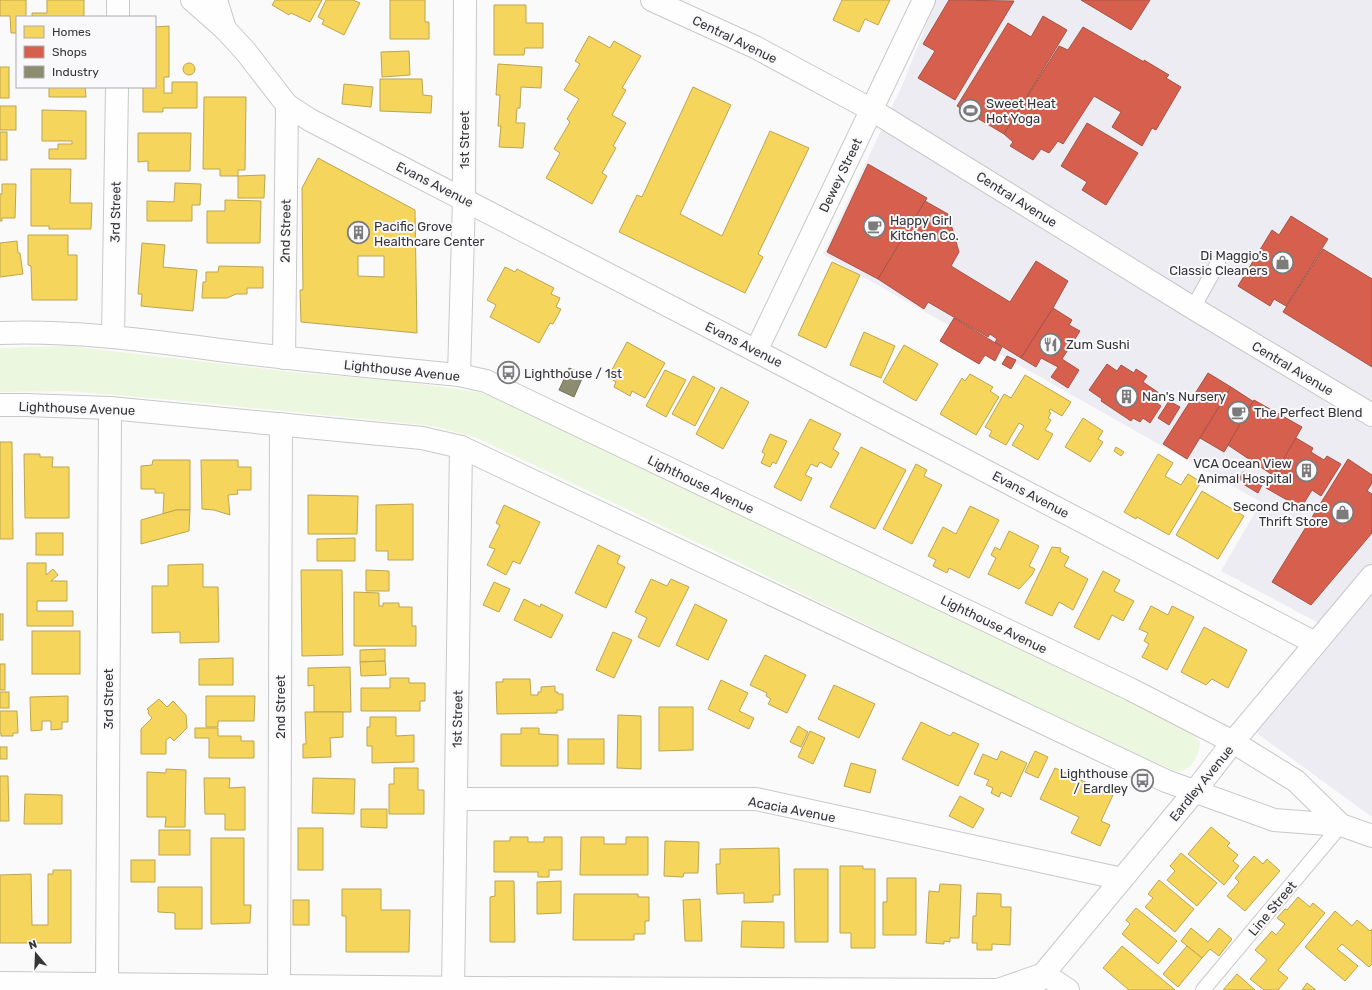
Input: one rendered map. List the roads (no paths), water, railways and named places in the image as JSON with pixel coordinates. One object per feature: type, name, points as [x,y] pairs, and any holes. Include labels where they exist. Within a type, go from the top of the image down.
[{"type":"street","points":[[118,0],[118,16]]},
{"type":"street","points":[[192,0],[225,29]]},
{"type":"street","name":"Evans Avenue","points":[[216,0],[225,29],[246,52],[287,105],[310,120],[756,350],[1315,643]]},
{"type":"street","name":"1st Street","points":[[459,375],[464,199],[465,0]]},
{"type":"street","name":"Central Avenue","points":[[652,0],[755,46],[872,110],[1192,308],[1372,415]]},
{"type":"street","name":"Dewey Street","points":[[756,350],[924,0]]},
{"type":"street","name":"3rd Street","points":[[113,337],[117,88]]},
{"type":"street","name":"2nd Street","points":[[284,358],[287,105]]},
{"type":"street","name":"Lighthouse Avenue","points":[[0,333],[60,332],[113,337],[284,358],[459,375],[486,381],[1130,689],[1233,742],[1296,781],[1341,825]]},
{"type":"street","name":"Lighthouse Avenue","points":[[0,405],[110,408],[422,438],[461,447],[1166,781],[1274,820],[1341,825],[1372,836]]},
{"type":"street","name":"3rd Street","points":[[107,987],[110,408]]},
{"type":"street","name":"2nd Street","points":[[279,988],[281,424]]},
{"type":"street","name":"1st Street","points":[[453,989],[461,447]]},
{"type":"street","name":"Eardley Avenue","points":[[1037,982],[1233,742],[1372,576]]},
{"type":"street","name":"Acacia Avenue","points":[[456,799],[756,799],[1122,879]]},
{"type":"street","points":[[998,990],[1037,982],[1068,990]]},
{"type":"street","points":[[0,984],[107,987],[994,990]]},
{"type":"lane","points":[[1192,308],[1218,263]]},
{"type":"lane","name":"Line Street","points":[[1203,990],[1341,825]]},
{"type":"place","name":"Sweet Heat Hot Yoga","points":[[970,110]]},
{"type":"place","name":"Happy Girl Kitchen Co.","points":[[874,227]]},
{"type":"place","name":"Pacific Grove Healthcare Center","points":[[359,233]]},
{"type":"place","name":"Di Maggio's Classic Cleaners","points":[[1283,262]]},
{"type":"place","name":"Zum Sushi","points":[[1051,344]]},
{"type":"place","name":"Lighthouse / 1st","points":[[509,373]]},
{"type":"place","name":"Nan's Nursery","points":[[1127,396]]},
{"type":"place","name":"The Perfect Blend","points":[[1238,412]]},
{"type":"place","name":"VCA Ocean View Animal Hospital","points":[[1307,470]]},
{"type":"place","name":"Second Chance Thrift Store","points":[[1343,513]]},
{"type":"place","name":"Lighthouse / Eardley","points":[[1143,780]]}]
